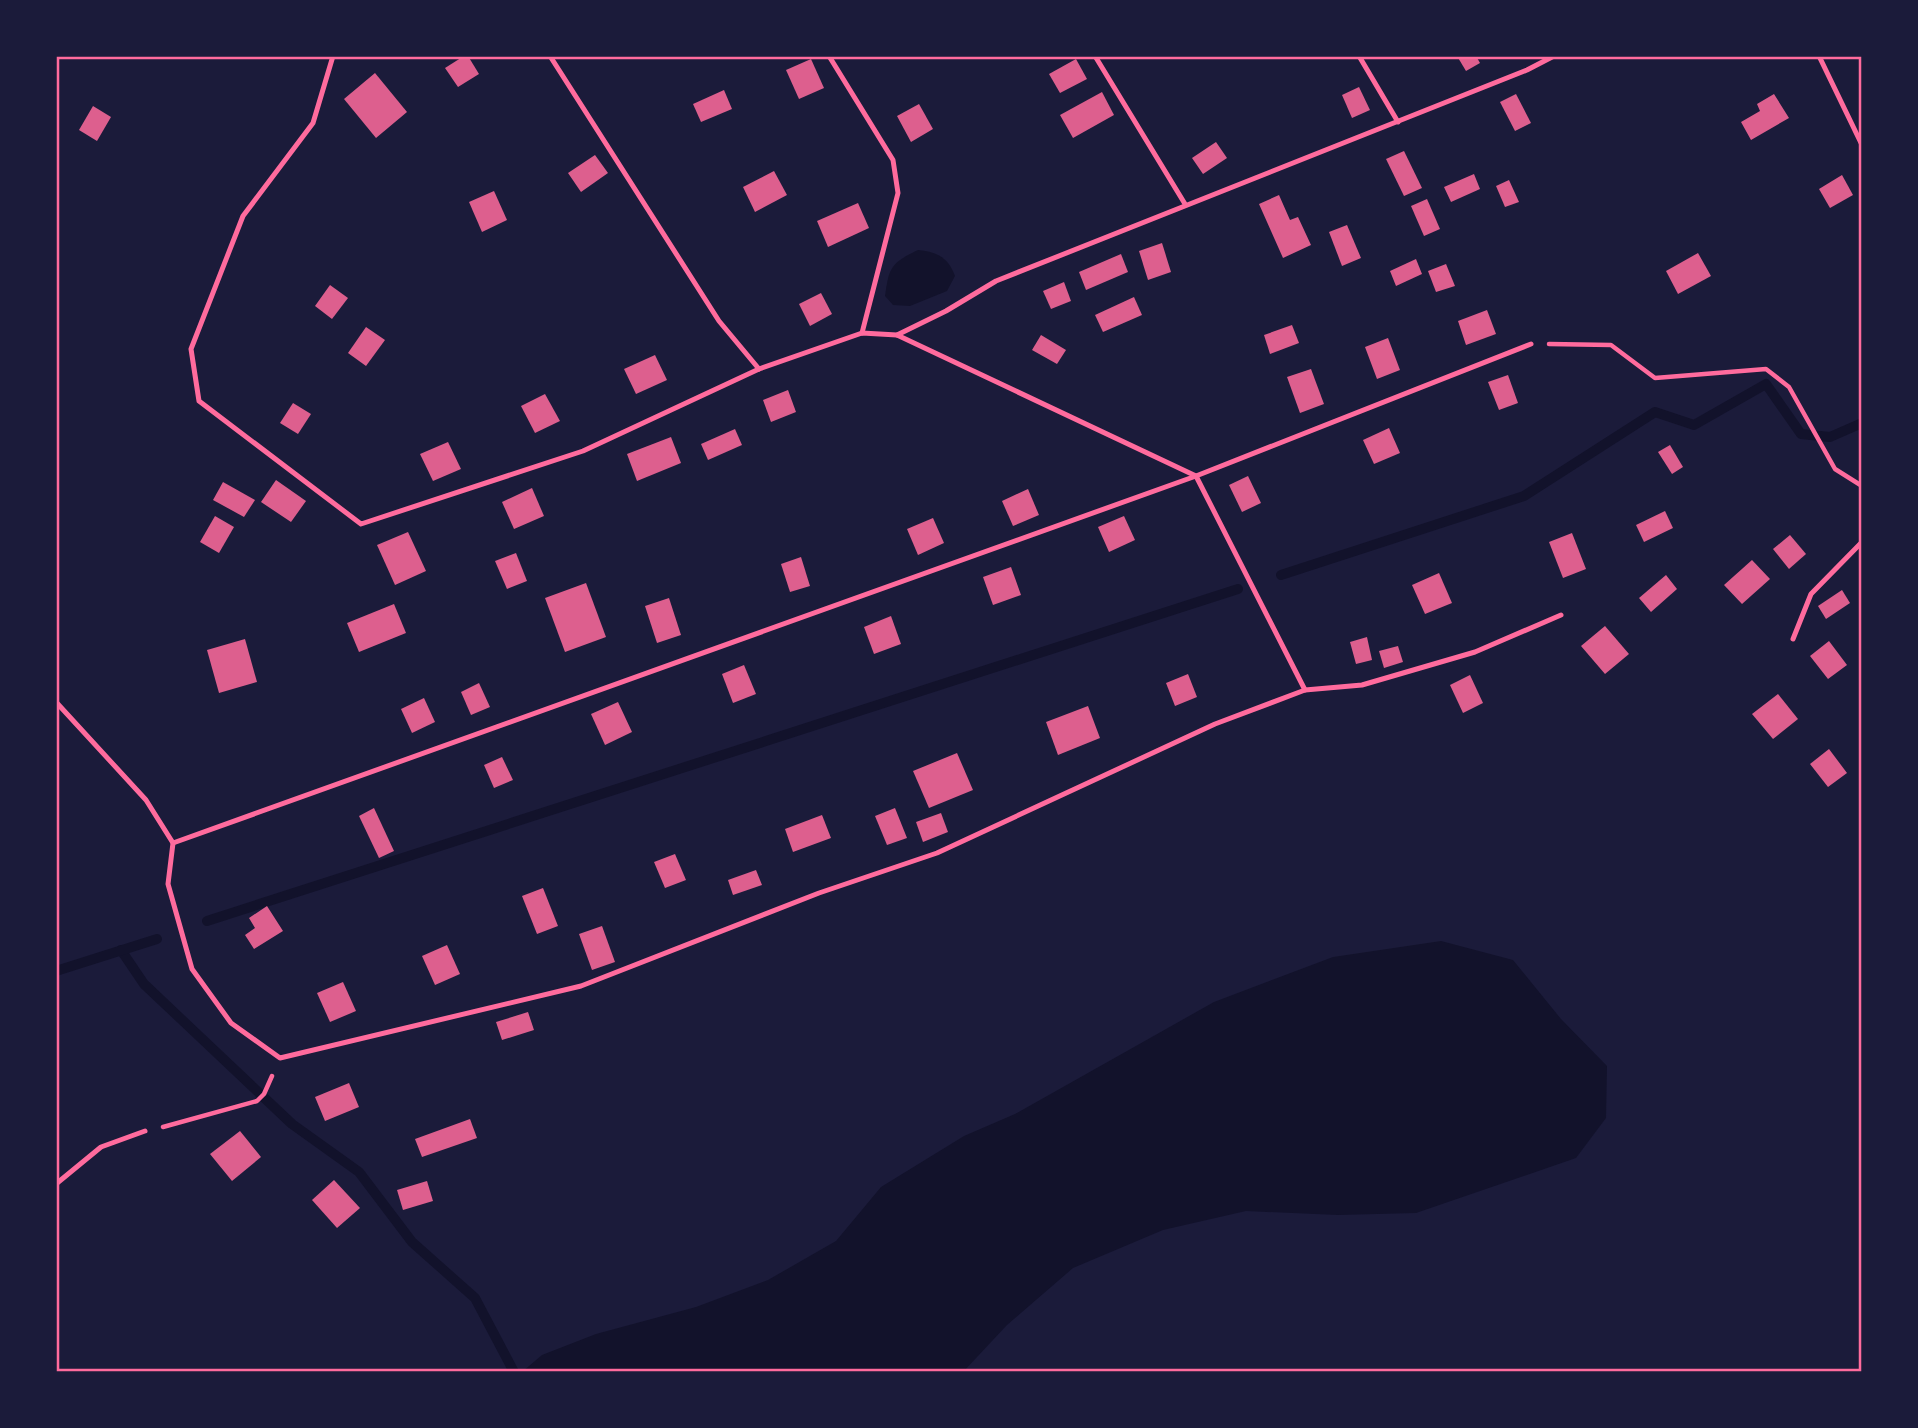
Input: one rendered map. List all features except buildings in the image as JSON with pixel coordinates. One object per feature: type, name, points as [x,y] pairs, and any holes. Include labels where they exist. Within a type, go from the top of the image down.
[{"type":"lane","points":[[333,56],[313,123],[243,216],[191,349],[199,401],[361,524],[583,451],[759,369],[862,333],[898,335],[1196,476],[1305,690]]},
{"type":"lane","points":[[550,56],[719,321],[759,369]]},
{"type":"lane","points":[[829,56],[893,160],[898,194],[862,333]]},
{"type":"lane","points":[[1095,56],[1185,204]]},
{"type":"lane","points":[[1359,56],[1398,122]]},
{"type":"lane","points":[[898,335],[946,312],[996,281],[1527,70],[1554,56]]},
{"type":"lane","points":[[1819,56],[1862,145]]},
{"type":"lane","points":[[173,843],[1196,476],[1531,344]]},
{"type":"lane","points":[[1793,639],[1811,594],[1862,541]]},
{"type":"lane","points":[[56,702],[146,800],[173,843],[168,884],[192,969],[231,1023],[280,1058],[582,986],[819,893],[937,853],[1215,724],[1305,690],[1362,685],[1463,656],[1561,615]]},
{"type":"lane","points":[[56,1184],[102,1147],[145,1131]]},
{"type":"path","points":[[1531,344],[1611,345],[1655,378],[1766,369],[1789,387],[1835,469],[1862,486]]},
{"type":"path","points":[[145,1131],[257,1101],[264,1094]]},
{"type":"shaded area","points":[[918,250],[941,257],[949,264],[955,276],[947,291],[910,306],[893,305],[885,296],[890,272],[902,259]]},
{"type":"shaded area","points":[[1441,941],[1513,960],[1561,1019],[1607,1066],[1606,1118],[1576,1158],[1416,1213],[1338,1215],[1246,1211],[1163,1230],[1073,1268],[1007,1325],[963,1372],[522,1372],[542,1355],[596,1334],[696,1307],[768,1280],[836,1241],[881,1187],[964,1136],[1015,1114],[1214,1002],[1333,957]]},
{"type":"waterway","points":[[1281,575],[1524,496],[1655,412],[1694,425],[1766,384],[1801,434],[1830,437],[1862,423]]},
{"type":"waterway","points":[[207,921],[1238,589]]},
{"type":"waterway","points":[[56,971],[157,939]]},
{"type":"waterway","points":[[121,950],[144,984],[292,1124],[359,1172],[412,1242],[475,1298],[514,1372]]}]
